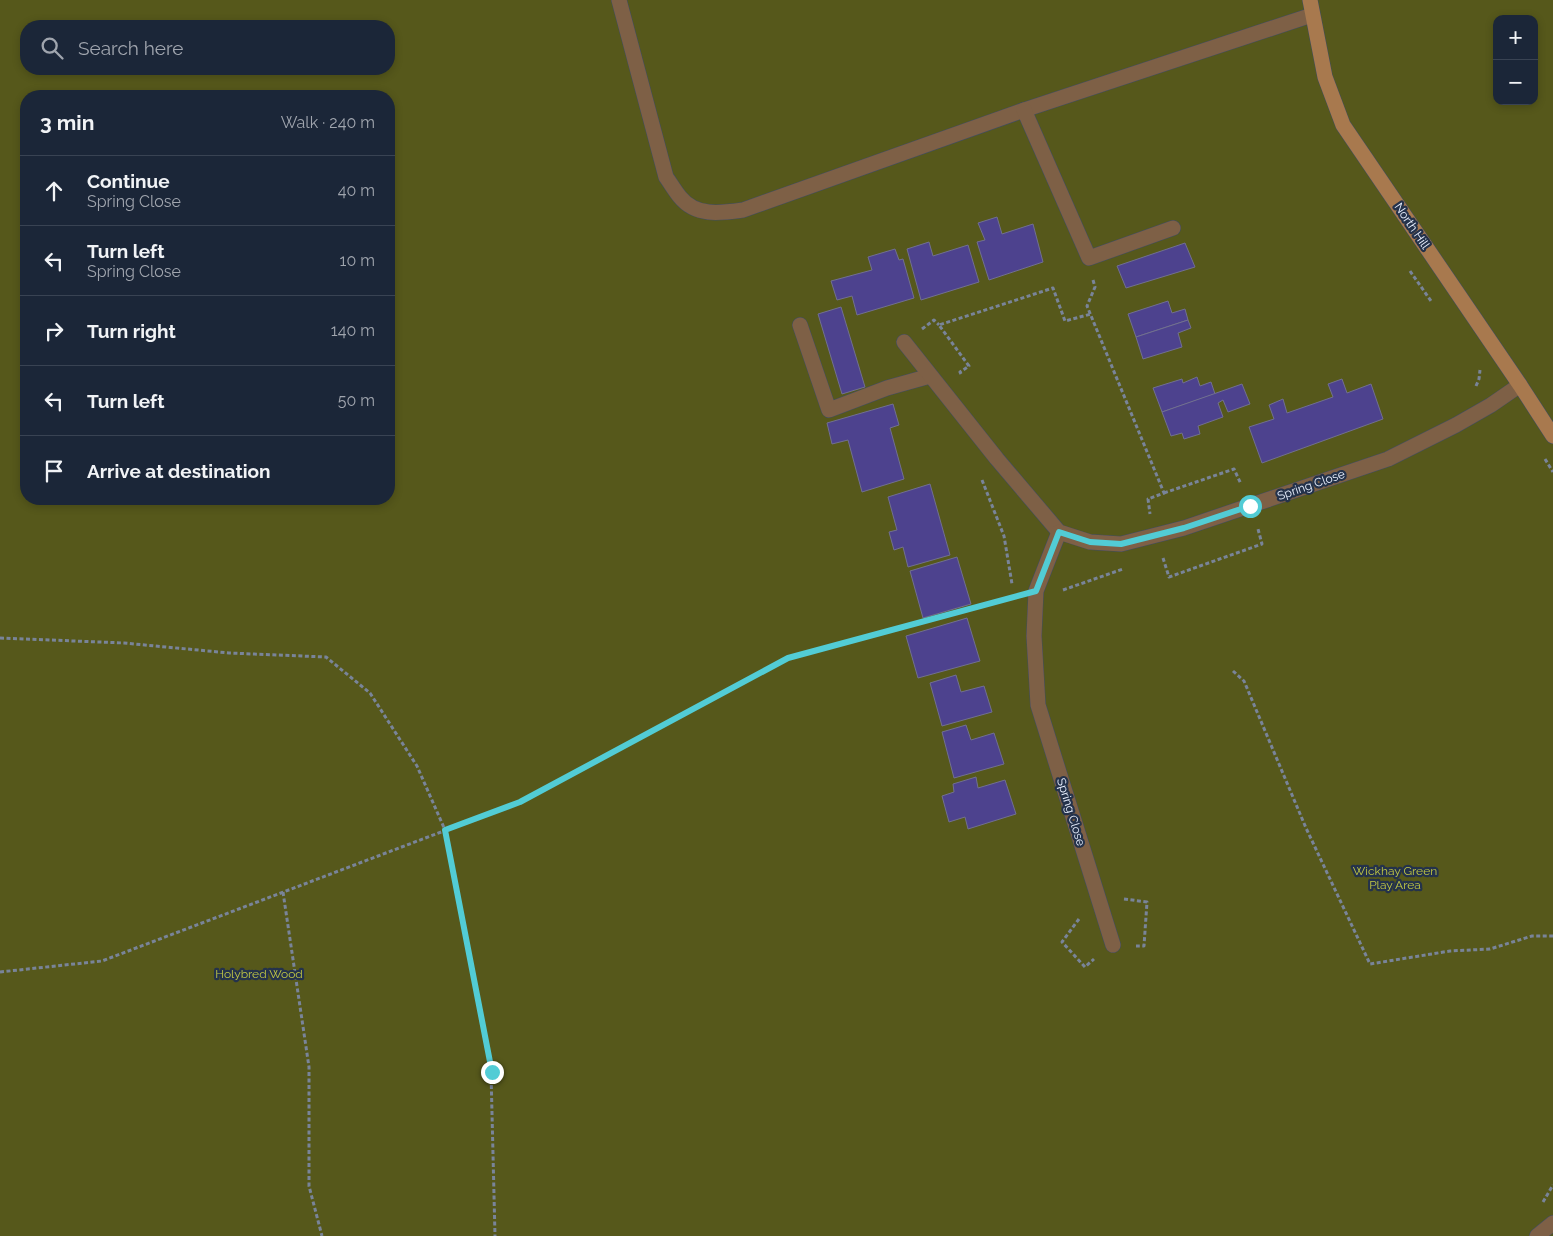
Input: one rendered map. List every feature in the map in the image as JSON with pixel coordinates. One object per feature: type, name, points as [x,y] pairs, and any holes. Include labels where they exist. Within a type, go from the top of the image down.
[{"type":"street","points":[[619,0],[666,177],[680,199],[692,208],[714,214],[743,210],[1311,7]]},
{"type":"street","name":"North Hill","points":[[1311,7],[1325,77],[1343,125],[1553,436]]},
{"type":"street","points":[[1024,110],[1089,258],[1173,228]]},
{"type":"street","points":[[800,325],[829,410],[887,388],[930,376]]},
{"type":"street","points":[[904,342],[997,459],[1059,532]]},
{"type":"street","name":"Spring Close","points":[[1113,945],[1038,705],[1034,636],[1036,591],[1059,532],[1090,542],[1121,544],[1184,528],[1388,459],[1456,426],[1520,385]]},
{"type":"street","points":[[1537,1236],[1553,1223]]},
{"type":"path","points":[[1089,258],[1095,287],[1088,306],[1164,493]]},
{"type":"path","points":[[1410,269],[1436,308]]},
{"type":"path","points":[[939,325],[1054,288],[1066,321],[1091,314]]},
{"type":"path","points":[[904,342],[934,320],[969,366],[960,372],[963,379]]},
{"type":"path","points":[[1473,391],[1479,378],[1480,366]]},
{"type":"path","points":[[1540,451],[1553,472]]},
{"type":"path","points":[[1150,518],[1151,513],[1148,499],[1164,493],[1234,469],[1242,485]]},
{"type":"path","points":[[981,478],[1004,536],[1011,576],[1013,604]]},
{"type":"path","points":[[1162,556],[1169,577],[1262,544],[1258,524]]},
{"type":"path","points":[[1059,592],[1124,569]]},
{"type":"path","points":[[0,972],[102,961],[520,802],[788,658],[1036,591]]},
{"type":"path","points":[[0,638],[124,643],[229,653],[326,657],[370,693],[417,766],[445,830],[492,1072],[495,1236]]},
{"type":"path","points":[[1233,672],[1244,681],[1306,828],[1370,964],[1450,951],[1490,949],[1532,936],[1553,936]]},
{"type":"path","points":[[283,892],[309,1067],[309,1186],[322,1236]]},
{"type":"path","points":[[1081,916],[1062,942],[1085,966],[1113,945],[1144,946],[1147,902],[1126,900],[1120,896]]},
{"type":"green space","points":[[0,0],[1553,0],[1553,1236],[0,1236]]},
{"type":"building","points":[[997,217],[1002,234],[1033,224],[1043,262],[989,280],[977,242],[985,240],[978,223]]},
{"type":"building","points":[[929,242],[933,256],[968,245],[979,282],[921,300],[907,249]]},
{"type":"building","points":[[1185,243],[1195,267],[1126,288],[1117,266]]},
{"type":"building","points":[[895,249],[899,260],[903,259],[914,298],[857,315],[852,296],[837,300],[831,281],[872,270],[868,257]]},
{"type":"building","points":[[1168,301],[1172,313],[1185,309],[1188,320],[1136,337],[1128,314]]},
{"type":"building","points":[[841,307],[865,387],[842,394],[818,314]]},
{"type":"building","points":[[1188,320],[1191,328],[1178,333],[1182,347],[1143,359],[1136,337]]},
{"type":"building","points":[[1197,377],[1200,386],[1211,382],[1215,394],[1162,412],[1153,388],[1182,379],[1183,383]]},
{"type":"building","points":[[1342,379],[1347,393],[1371,384],[1383,419],[1262,463],[1249,427],[1274,419],[1269,405],[1283,399],[1287,413],[1333,397],[1328,384]]},
{"type":"building","points":[[1242,384],[1250,404],[1228,412],[1223,400],[1218,403],[1223,417],[1198,426],[1200,434],[1184,439],[1182,433],[1171,436],[1162,412]]},
{"type":"building","points":[[893,404],[899,425],[890,428],[904,479],[862,492],[848,440],[832,444],[827,423]]},
{"type":"building","points":[[930,484],[950,555],[908,567],[903,547],[894,550],[889,532],[897,530],[888,497]]},
{"type":"building","points":[[957,557],[971,604],[923,618],[910,571]]},
{"type":"building","points":[[967,618],[980,661],[918,678],[906,636]]},
{"type":"building","points":[[956,675],[961,692],[984,686],[992,712],[942,726],[930,683]]},
{"type":"building","points":[[966,725],[971,740],[994,733],[1004,764],[954,778],[942,732]]},
{"type":"building","points":[[976,777],[978,788],[1005,780],[1016,814],[968,829],[965,817],[949,822],[942,796],[954,792],[953,784]]},
{"type":"route","points":[[492,1072],[445,830],[520,802],[788,658],[1036,591],[1059,532],[1090,542],[1121,544],[1184,528],[1250,506]]},
{"type":"park label","name":"Wickhay Green Play Area","points":[[1395,878]]},
{"type":"park label","name":"Holybred Wood","points":[[259,974]]}]
